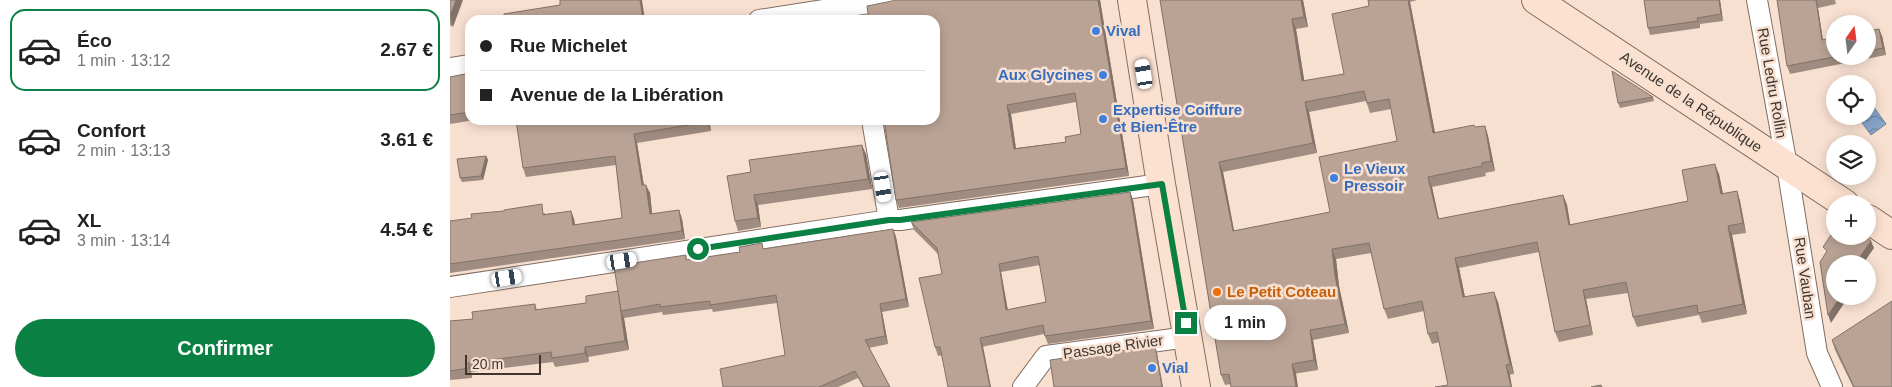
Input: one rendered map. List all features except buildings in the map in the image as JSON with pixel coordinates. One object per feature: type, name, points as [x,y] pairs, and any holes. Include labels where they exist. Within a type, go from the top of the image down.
[{"type":"street","points":[[799,15],[854,8],[888,0]]},
{"type":"street","points":[[1132,0],[1196,387]]},
{"type":"street","name":"Avenue de la République","points":[[1536,0],[1710,113],[1831,195]]},
{"type":"street","name":"Rue Ledru Rollin","points":[[1756,0],[1787,166]]},
{"type":"street","points":[[450,68],[465,66]]},
{"type":"street","points":[[873,125],[889,220]]},
{"type":"street","name":"Rue Vauban","points":[[1787,166],[1816,353],[1832,387]]},
{"type":"street","points":[[450,287],[889,220],[1162,184]]},
{"type":"street","points":[[1876,224],[1892,235]]},
{"type":"street","name":"Passage Rivier","points":[[1023,387],[1046,356],[1188,336]]},
{"type":"water","points":[[1876,110],[1886,124],[1871,135],[1864,125],[1876,125]]},
{"type":"place","name":"Vival","points":[[1096,31]]},
{"type":"place","name":"Aux Glycines","points":[[1103,75]]},
{"type":"place","name":"Expertise Coiffure et Bien-Être","points":[[1103,119]]},
{"type":"place","name":"Le Vieux Pressoir","points":[[1334,178]]},
{"type":"place","name":"Le Petit Coteau","points":[[1217,292]]},
{"type":"place","name":"Vial","points":[[1152,368]]},
{"type":"route","points":[[698,249],[889,220],[1162,184],[1186,323]]}]
